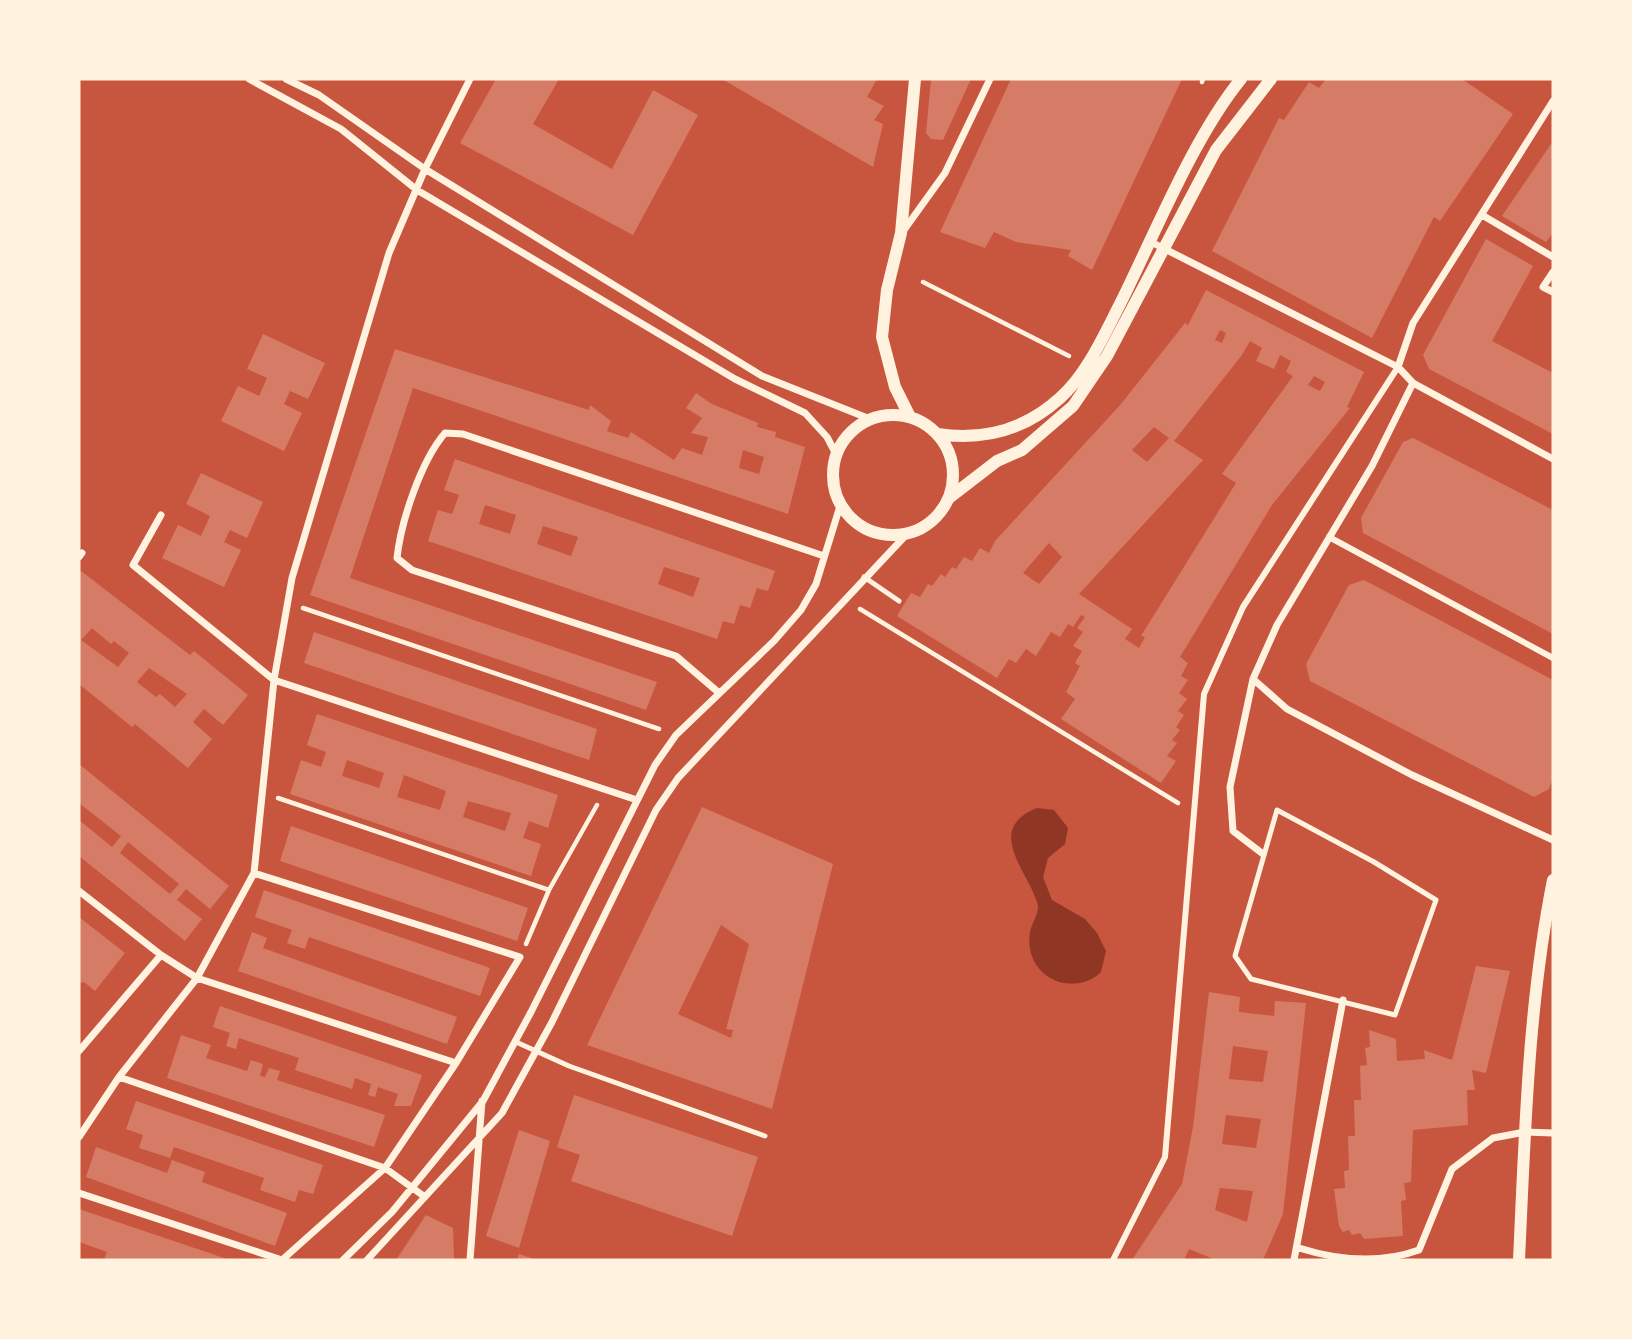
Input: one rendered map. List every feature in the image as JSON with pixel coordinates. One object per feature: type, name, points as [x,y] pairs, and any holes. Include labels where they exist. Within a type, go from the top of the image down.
[{"type":"street","points":[[249,79],[341,129],[417,190],[735,379],[805,413],[827,437],[836,454]]},
{"type":"street","points":[[286,79],[319,95],[425,169],[762,376],[870,419]]},
{"type":"street","points":[[79,1137],[119,1077],[197,978],[254,873],[274,680],[292,578],[389,253],[425,169],[470,79]]},
{"type":"street","points":[[910,417],[895,387],[882,337],[887,290],[901,233],[915,79]]},
{"type":"street","points":[[901,233],[945,173],[990,79]]},
{"type":"street","points":[[937,434],[978,438],[1009,431],[1060,398],[1097,349],[1200,142],[1241,79]]},
{"type":"street","points":[[367,1260],[502,1113],[536,1052],[656,810],[678,778],[906,535],[932,522],[949,498],[997,461],[1022,450],[1073,406],[1107,356],[1216,149],[1270,79]]},
{"type":"street","points":[[1113,1260],[1165,1157],[1192,811],[1204,694],[1243,607],[1398,367],[1413,323],[1553,101]]},
{"type":"street","points":[[1482,215],[1553,257]]},
{"type":"street","points":[[1151,242],[1398,367],[1413,383],[1553,458]]},
{"type":"street","points":[[1553,272],[1543,287],[1553,292]]},
{"type":"street","points":[[1263,854],[1233,831],[1230,787],[1253,679],[1277,625],[1378,455],[1413,383]]},
{"type":"street","points":[[906,535],[891,536],[862,528],[840,506],[832,471],[836,454],[844,439],[870,419],[883,415],[910,417],[937,434],[945,445],[953,472],[949,498]]},
{"type":"street","points":[[718,692],[676,656],[412,570],[397,558],[400,536],[433,447],[445,433],[463,433],[824,556]]},
{"type":"street","points":[[343,1260],[412,1187],[482,1101],[516,1042],[655,765],[676,735],[774,641],[801,610],[816,584],[840,506]]},
{"type":"street","points":[[161,515],[133,565],[274,680],[637,800]]},
{"type":"street","points":[[1329,537],[1553,658]]},
{"type":"street","points":[[1253,679],[1298,715],[1412,775],[1553,839]]},
{"type":"street","points":[[79,1192],[282,1260],[385,1168],[456,1063],[520,957],[254,873]]},
{"type":"street","points":[[1518,1260],[1527,1074],[1545,919],[1553,880]]},
{"type":"street","points":[[79,891],[161,955],[197,978],[456,1063]]},
{"type":"street","points":[[79,1051],[161,955]]},
{"type":"street","points":[[1294,1260],[1343,1000]]},
{"type":"street","points":[[119,1077],[385,1168],[425,1196]]},
{"type":"street","points":[[470,1260],[482,1101]]},
{"type":"street","points":[[1298,1248],[1326,1257],[1377,1258],[1399,1257],[1419,1250],[1452,1169],[1493,1138],[1525,1132],[1553,1133]]},
{"type":"lane","points":[[864,577],[899,601]]},
{"type":"lane","points":[[1277,810],[1374,862],[1436,900],[1395,1015],[1343,1000],[1251,979],[1235,956],[1277,810]]},
{"type":"lane","points":[[516,1042],[536,1052],[765,1136]]},
{"type":"path","points":[[923,282],[1069,356]]},
{"type":"path","points":[[845,598],[875,620],[1192,811]]},
{"type":"path","points":[[288,603],[676,735]]},
{"type":"path","points":[[520,957],[550,890],[606,790]]},
{"type":"path","points":[[264,793],[550,890]]},
{"type":"shaded area","points":[[1037,808],[1054,810],[1068,828],[1065,844],[1048,858],[1043,877],[1052,900],[1085,919],[1097,933],[1106,951],[1101,972],[1084,982],[1064,983],[1048,976],[1036,965],[1030,950],[1030,932],[1038,906],[1014,853],[1011,840],[1013,828],[1021,817]]},
{"type":"building","points":[[496,79],[559,79],[533,124],[612,169],[653,90],[698,115],[633,235],[460,143]]},
{"type":"building","points":[[722,79],[877,79],[867,97],[884,106],[874,120],[883,124],[873,167]]},
{"type":"building","points":[[931,79],[971,79],[943,140],[931,139],[926,133]]},
{"type":"building","points":[[1011,79],[1182,79],[1092,270],[1068,256],[1071,250],[1016,242],[994,232],[985,248],[940,232]]},
{"type":"building","points":[[1326,79],[1462,79],[1513,114],[1440,221],[1434,217],[1372,338],[1212,251],[1279,118],[1284,120],[1309,82],[1319,88]]},
{"type":"building","points":[[1553,141],[1553,233],[1546,242],[1502,216]]},
{"type":"building","points":[[1486,239],[1533,266],[1492,341],[1553,373],[1553,434],[1429,369],[1423,355]]},
{"type":"building","points":[[1206,290],[1364,372],[1347,407],[1350,408],[1272,505],[1180,657],[1188,663],[1181,676],[1188,680],[1179,693],[1187,699],[1178,711],[1184,715],[1176,727],[1180,730],[1172,740],[1177,743],[1167,756],[1176,761],[1161,783],[1061,719],[1075,699],[1066,692],[1080,666],[1075,663],[1082,651],[1073,646],[1083,632],[1077,628],[1085,617],[1081,615],[1073,627],[1068,624],[1060,637],[1051,632],[1036,656],[1026,649],[1016,663],[1009,659],[997,678],[897,616],[911,593],[920,597],[928,584],[932,586],[941,574],[945,577],[952,567],[956,569],[964,557],[972,561],[980,548],[989,553],[995,541],[1121,404],[1185,323],[1188,325]],"holes":[[[1220,330],[1226,333],[1222,343],[1215,340]],[[1250,341],[1262,348],[1256,361],[1274,369],[1280,355],[1291,361],[1286,372],[1293,376],[1222,474],[1236,483],[1141,636],[1145,637],[1139,648],[1125,639],[1132,629],[1079,594],[1203,460],[1174,441],[1242,355]],[[1314,376],[1325,382],[1320,391],[1308,385]],[[1154,427],[1169,438],[1147,462],[1132,450]],[[1049,543],[1062,557],[1039,584],[1023,573]]]},
{"type":"building","points":[[263,334],[325,363],[308,399],[290,391],[284,404],[302,413],[284,451],[221,421],[238,386],[259,396],[267,378],[247,369]]},
{"type":"building","points":[[395,349],[589,410],[590,405],[611,421],[607,431],[628,438],[631,432],[674,460],[682,448],[702,455],[708,437],[691,433],[702,418],[686,408],[696,393],[712,404],[758,423],[757,427],[776,432],[775,437],[805,447],[788,514],[413,388],[350,578],[657,682],[646,710],[310,595]],"holes":[[[743,450],[764,457],[759,474],[739,468]]]},
{"type":"building","points":[[1413,438],[1553,510],[1553,634],[1363,533],[1361,518],[1403,442]]},
{"type":"building","points":[[455,459],[775,571],[768,591],[757,588],[750,608],[740,605],[734,624],[723,621],[717,639],[428,541],[438,510],[452,514],[459,495],[444,490]],"holes":[[[485,505],[516,515],[510,534],[479,524]],[[543,526],[578,537],[571,556],[537,544]],[[664,567],[700,578],[693,597],[658,584]]]},
{"type":"building","points":[[201,473],[263,502],[247,538],[230,530],[224,542],[241,550],[224,587],[162,558],[178,525],[201,536],[210,516],[186,504]]},
{"type":"building","points":[[81,571],[190,655],[194,651],[248,695],[223,725],[204,709],[193,722],[212,739],[188,768],[135,724],[132,727],[79,684]],"holes":[[[92,628],[111,644],[114,641],[129,653],[118,667],[81,640]],[[149,668],[187,694],[175,707],[160,694],[156,697],[137,682]]]},
{"type":"building","points":[[1364,580],[1553,680],[1553,778],[1549,789],[1534,797],[1310,681],[1306,664],[1349,585]]},
{"type":"building","points":[[314,632],[597,729],[589,760],[304,663]]},
{"type":"building","points":[[317,714],[558,795],[548,828],[529,821],[523,838],[541,844],[531,876],[290,794],[301,760],[321,767],[326,752],[307,745]],"holes":[[[347,760],[384,773],[379,788],[342,776]],[[404,775],[446,791],[440,810],[397,797]],[[468,801],[511,813],[505,831],[463,817]]]},
{"type":"building","points":[[79,764],[229,886],[210,909],[186,889],[177,900],[202,919],[185,941],[79,856],[79,820],[112,847],[121,836],[79,803]],"holes":[[[128,842],[179,884],[170,894],[120,853]]]},
{"type":"building","points":[[702,807],[833,864],[772,1109],[587,1045]],"holes":[[[721,925],[749,944],[726,1029],[733,1030],[731,1038],[678,1014]]]},
{"type":"building","points":[[291,826],[528,908],[517,941],[280,861]]},
{"type":"building","points":[[264,890],[490,968],[480,996],[309,937],[305,949],[287,943],[292,930],[255,917]]},
{"type":"building","points":[[79,917],[125,953],[95,991],[84,982],[79,983]]},
{"type":"building","points":[[252,932],[267,938],[263,948],[457,1017],[447,1044],[238,971]]},
{"type":"building","points":[[1476,966],[1510,971],[1486,1073],[1472,1070],[1475,1090],[1467,1090],[1468,1125],[1413,1130],[1411,1182],[1404,1183],[1406,1200],[1401,1201],[1403,1236],[1364,1239],[1360,1233],[1352,1235],[1349,1230],[1343,1232],[1339,1226],[1334,1189],[1345,1188],[1344,1171],[1349,1170],[1348,1136],[1355,1136],[1354,1100],[1361,1100],[1360,1066],[1367,1065],[1365,1048],[1370,1047],[1369,1030],[1396,1039],[1397,1061],[1425,1059],[1424,1050],[1452,1060]]},
{"type":"building","points":[[1209,992],[1240,997],[1239,1012],[1274,1016],[1275,1001],[1306,1003],[1283,1214],[1263,1260],[1216,1260],[1189,1249],[1184,1260],[1132,1260],[1182,1184],[1193,1127]],"holes":[[[1233,1046],[1268,1051],[1263,1082],[1229,1079]],[[1226,1115],[1261,1119],[1256,1148],[1222,1144]],[[1220,1188],[1253,1191],[1247,1222],[1215,1210]]]},
{"type":"building","points":[[220,1006],[422,1075],[411,1106],[394,1106],[398,1094],[378,1087],[375,1097],[368,1095],[371,1084],[355,1078],[352,1089],[295,1070],[299,1058],[239,1038],[236,1049],[226,1046],[230,1033],[213,1027]]},
{"type":"building","points":[[181,1035],[211,1045],[206,1058],[247,1071],[251,1060],[263,1064],[260,1076],[265,1077],[269,1068],[280,1071],[277,1080],[385,1115],[374,1147],[167,1078]]},
{"type":"building","points":[[574,1095],[758,1157],[732,1236],[571,1181],[580,1155],[557,1147]]},
{"type":"building","points":[[136,1101],[323,1165],[313,1194],[299,1190],[295,1202],[260,1190],[264,1178],[174,1147],[170,1158],[139,1148],[143,1135],[126,1129]]},
{"type":"building","points":[[519,1130],[550,1141],[519,1248],[486,1236]]},
{"type":"building","points":[[96,1147],[167,1173],[172,1160],[205,1172],[202,1182],[287,1213],[275,1246],[86,1177]]},
{"type":"building","points":[[79,1209],[230,1260],[104,1260],[107,1252],[79,1242]]},
{"type":"building","points":[[426,1215],[453,1228],[454,1260],[396,1260]]},
{"type":"building","points":[[519,1254],[537,1260],[517,1260]]}]
